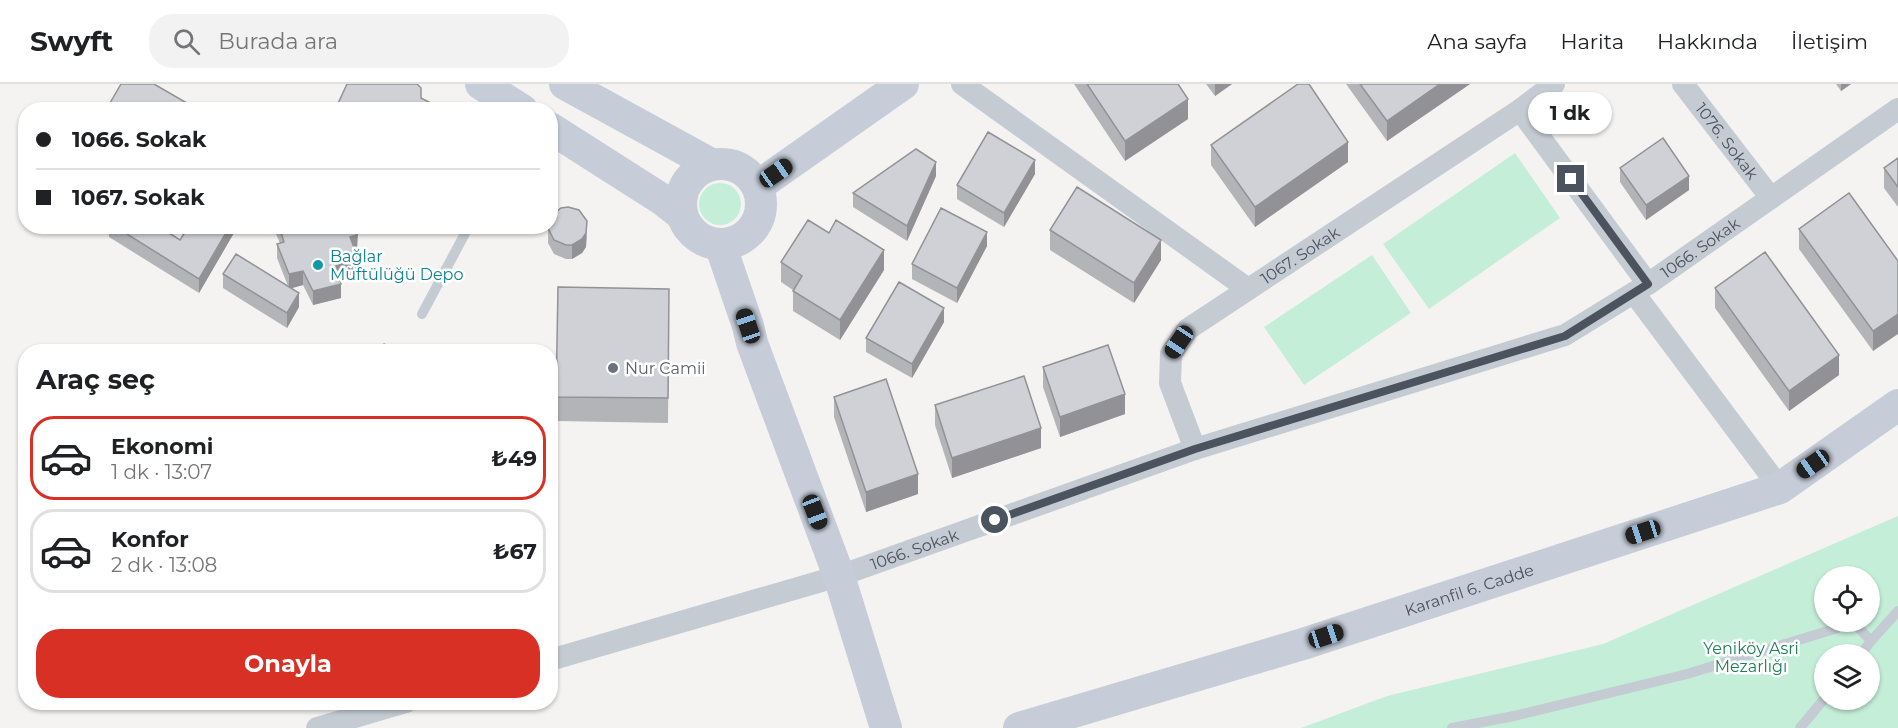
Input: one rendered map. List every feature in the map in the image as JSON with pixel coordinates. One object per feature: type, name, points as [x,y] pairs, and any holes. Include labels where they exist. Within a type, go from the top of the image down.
[{"type":"street","points":[[481,84],[509,102]]},
{"type":"street","points":[[565,84],[711,164]]},
{"type":"street","points":[[758,186],[903,84]]},
{"type":"street","points":[[962,84],[1248,289]]},
{"type":"street","name":"1067. Sokak","points":[[1195,449],[1170,383],[1171,354],[1188,329],[1520,110],[1554,84]]},
{"type":"street","name":"1076. Sokak","points":[[1683,84],[1771,198]]},
{"type":"street","name":"1066. Sokak","points":[[558,658],[839,576],[1195,449],[1565,336],[1641,288],[1898,109]]},
{"type":"street","points":[[1520,110],[1779,488]]},
{"type":"street","points":[[558,133],[663,200],[681,214]]},
{"type":"street","points":[[725,163],[738,167],[750,175],[758,186],[761,213],[755,226],[733,243],[707,242],[696,236],[687,226],[681,214],[682,189],[699,169],[711,164],[725,163]]},
{"type":"street","points":[[720,244],[752,343],[839,576],[886,728]]},
{"type":"street","name":"Karanfil 6. Cadde","points":[[1019,728],[1303,644],[1779,488],[1898,405]]},
{"type":"street","points":[[317,728],[379,710]]},
{"type":"lane","points":[[422,314],[465,234]]},
{"type":"lane","points":[[1869,644],[1898,610]]},
{"type":"lane","points":[[1452,728],[1515,722],[1686,674],[1854,623],[1871,641]]},
{"type":"lane","points":[[1800,728],[1815,710]]},
{"type":"green space","points":[[1515,153],[1560,218],[1429,309],[1383,244]]},
{"type":"green space","points":[[720,183],[728,184],[735,189],[740,196],[740,212],[735,219],[728,224],[720,225],[712,224],[705,219],[700,212],[699,204],[700,196],[705,189],[712,184]]},
{"type":"green space","points":[[1372,255],[1411,313],[1304,385],[1264,327]]},
{"type":"green space","name":"Yeniköy Asri Mezarlığı","points":[[1898,516],[1898,728],[1301,728],[1387,696],[1603,644]]},
{"type":"building","points":[[121,84],[154,84],[185,102],[111,102]]},
{"type":"building","points":[[347,84],[417,84],[421,88],[421,98],[429,102],[339,102]]},
{"type":"building","points":[[1087,84],[1178,84],[1188,99],[1125,141]]},
{"type":"building","points":[[1298,84],[1309,84],[1348,142],[1255,207],[1211,145]]},
{"type":"building","points":[[1360,84],[1440,84],[1387,121]]},
{"type":"building","points":[[988,132],[1035,160],[1004,213],[957,185]]},
{"type":"building","points":[[1663,138],[1689,176],[1646,205],[1620,168]]},
{"type":"building","points":[[916,149],[936,162],[907,226],[853,193]]},
{"type":"building","points":[[1898,158],[1898,187],[1884,168]]},
{"type":"building","points":[[1077,187],[1161,240],[1134,283],[1050,230]]},
{"type":"building","points":[[1849,193],[1898,261],[1898,314],[1873,331],[1799,229]]},
{"type":"building","points":[[561,208],[579,210],[587,221],[586,233],[582,239],[572,245],[554,240],[551,234],[558,234],[558,210]]},
{"type":"building","points":[[941,208],[987,232],[957,288],[912,264]]},
{"type":"building","points":[[808,220],[829,233],[836,220],[884,250],[840,320],[793,291],[802,276],[781,262]]},
{"type":"building","points":[[127,234],[171,234],[180,240],[184,234],[225,234],[199,279]]},
{"type":"building","name":"Bağlar Müftülüğü Depo","points":[[282,234],[357,234],[350,237],[358,258],[336,266],[341,284],[313,291],[303,271],[289,274],[277,244],[284,242]]},
{"type":"building","points":[[1765,252],[1839,355],[1789,391],[1715,288]]},
{"type":"building","points":[[236,254],[299,293],[287,313],[223,274]]},
{"type":"building","points":[[899,282],[944,308],[912,364],[866,338]]},
{"type":"building","name":"Nur Camii","points":[[558,287],[669,289],[668,398],[558,397]]},
{"type":"building","points":[[1108,345],[1125,394],[1060,417],[1043,367]]},
{"type":"building","points":[[1024,376],[1041,428],[952,458],[935,405]]},
{"type":"building","points":[[886,379],[918,474],[866,492],[834,397]]},
{"type":"place","name":"Bağlar Müftülüğü Depo","points":[[318,265]]},
{"type":"place","name":"Nur Camii","points":[[613,368]]},
{"type":"route","points":[[995,520],[1195,449],[1565,336],[1648,284],[1571,179]]}]
